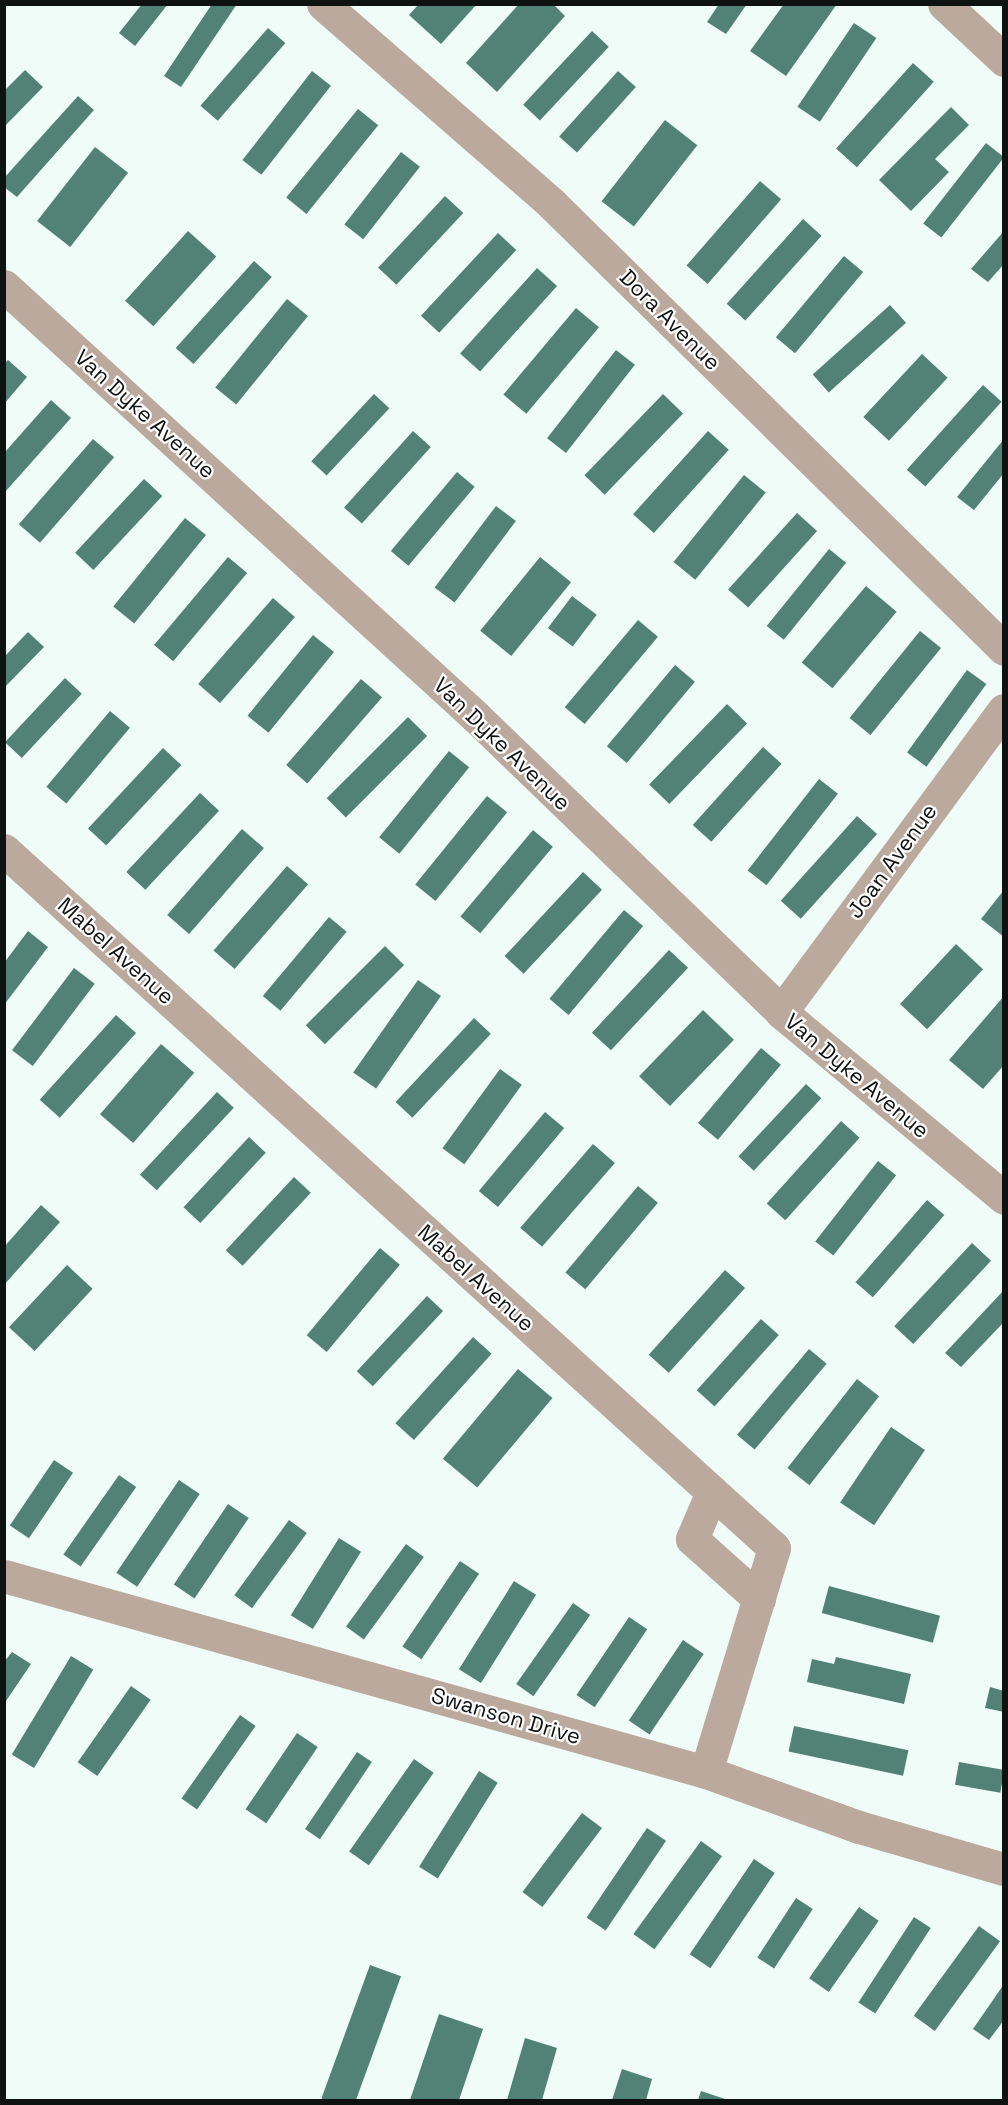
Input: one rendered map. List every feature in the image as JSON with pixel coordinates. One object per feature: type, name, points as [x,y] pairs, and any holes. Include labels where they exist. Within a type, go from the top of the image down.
[{"type":"street","name":"Dora Avenue","points":[[323,4],[552,204],[1004,649]]},
{"type":"street","points":[[944,4],[1004,60]]},
{"type":"street","name":"Van Dyke Avenue","points":[[4,285],[475,716],[781,1012],[1004,1198]]},
{"type":"street","name":"Joan Avenue","points":[[781,1012],[1004,710]]},
{"type":"street","name":"Mabel Avenue","points":[[4,850],[774,1548],[706,1772]]},
{"type":"street","points":[[711,1492],[692,1539],[759,1599]]},
{"type":"street","name":"Swanson Drive","points":[[4,1576],[706,1772],[859,1827],[1004,1869]]},
{"type":"building","points":[[142,4],[168,4],[135,46],[119,33]]},
{"type":"building","points":[[212,4],[237,4],[181,87],[164,76]]},
{"type":"building","points":[[419,4],[477,4],[441,44],[409,15]]},
{"type":"building","points":[[519,4],[553,4],[565,16],[497,92],[466,63]]},
{"type":"building","points":[[719,4],[747,4],[726,34],[707,22]]},
{"type":"building","points":[[784,4],[837,4],[786,76],[750,51]]},
{"type":"building","points":[[854,23],[876,38],[820,122],[798,107]]},
{"type":"building","points":[[268,28],[285,43],[218,121],[200,106]]},
{"type":"building","points":[[592,31],[609,47],[540,121],[523,105]]},
{"type":"building","points":[[913,63],[934,82],[857,167],[836,148]]},
{"type":"building","points":[[25,70],[43,87],[4,127],[4,91]]},
{"type":"building","points":[[312,71],[331,86],[261,175],[242,160]]},
{"type":"building","points":[[618,71],[636,87],[577,152],[559,136]]},
{"type":"building","points":[[78,96],[94,110],[17,197],[4,187],[4,178]]},
{"type":"building","points":[[951,107],[969,125],[935,159],[949,172],[911,211],[879,180]]},
{"type":"building","points":[[358,109],[378,125],[306,214],[286,198]]},
{"type":"building","points":[[665,120],[697,145],[634,226],[602,201]]},
{"type":"building","points":[[986,143],[1004,157],[941,238],[923,223]]},
{"type":"building","points":[[95,147],[128,173],[70,247],[37,221]]},
{"type":"building","points":[[401,152],[420,167],[363,239],[344,224]]},
{"type":"building","points":[[760,181],[781,199],[708,284],[687,266]]},
{"type":"building","points":[[445,196],[463,213],[396,285],[378,268]]},
{"type":"building","points":[[803,219],[822,236],[745,320],[727,304]]},
{"type":"building","points":[[188,231],[216,256],[153,326],[125,301]]},
{"type":"building","points":[[1004,231],[1004,264],[988,282],[971,269]]},
{"type":"building","points":[[498,233],[516,250],[439,333],[421,316]]},
{"type":"building","points":[[844,256],[863,272],[795,353],[776,337]]},
{"type":"building","points":[[254,261],[272,277],[194,364],[176,348]]},
{"type":"building","points":[[537,268],[557,286],[480,372],[460,353]]},
{"type":"building","points":[[287,299],[308,316],[236,405],[215,388]]},
{"type":"building","points":[[890,305],[906,323],[829,392],[813,375]]},
{"type":"building","points":[[576,308],[599,327],[526,414],[503,395]]},
{"type":"building","points":[[616,350],[635,365],[566,453],[547,438]]},
{"type":"building","points":[[922,354],[948,378],[889,441],[863,417]]},
{"type":"building","points":[[8,360],[27,377],[4,404],[4,364]]},
{"type":"building","points":[[983,385],[1002,402],[925,486],[907,470]]},
{"type":"building","points":[[374,394],[389,408],[327,476],[311,461]]},
{"type":"building","points":[[663,394],[683,413],[605,495],[585,475]]},
{"type":"building","points":[[51,400],[71,418],[5,492],[5,452]]},
{"type":"building","points":[[413,431],[431,447],[362,524],[344,508]]},
{"type":"building","points":[[708,431],[729,450],[654,533],[633,514]]},
{"type":"building","points":[[93,439],[114,457],[40,543],[19,524]]},
{"type":"building","points":[[1004,439],[1004,473],[974,510],[957,497]]},
{"type":"building","points":[[457,472],[475,487],[408,566],[391,551]]},
{"type":"building","points":[[744,475],[766,493],[695,580],[674,562]]},
{"type":"building","points":[[144,479],[162,496],[93,570],[75,553]]},
{"type":"building","points":[[496,506],[516,521],[455,603],[435,587]]},
{"type":"building","points":[[797,513],[817,531],[748,608],[728,590]]},
{"type":"building","points":[[185,518],[206,535],[134,624],[113,607]]},
{"type":"building","points":[[829,549],[846,563],[784,640],[767,626]]},
{"type":"building","points":[[228,557],[247,573],[173,661],[154,645]]},
{"type":"building","points":[[540,557],[571,582],[511,656],[480,631]]},
{"type":"building","points":[[866,586],[897,612],[832,688],[802,663]]},
{"type":"building","points":[[572,596],[597,615],[573,647],[548,628]]},
{"type":"building","points":[[273,598],[295,617],[220,703],[198,684]]},
{"type":"building","points":[[638,620],[658,637],[585,724],[565,707]]},
{"type":"building","points":[[920,631],[941,648],[870,735],[850,718]]},
{"type":"building","points":[[28,632],[44,647],[4,688],[4,657]]},
{"type":"building","points":[[313,635],[334,652],[269,733],[248,716]]},
{"type":"building","points":[[675,665],[695,682],[627,763],[607,746]]},
{"type":"building","points":[[967,670],[986,684],[926,767],[907,753]]},
{"type":"building","points":[[65,678],[82,694],[22,758],[5,742]]},
{"type":"building","points":[[361,679],[382,697],[307,783],[286,765]]},
{"type":"building","points":[[727,704],[747,723],[669,804],[649,785]]},
{"type":"building","points":[[110,711],[130,728],[66,804],[46,787]]},
{"type":"building","points":[[408,717],[427,736],[346,817],[327,798]]},
{"type":"building","points":[[763,747],[782,764],[711,842],[693,825]]},
{"type":"building","points":[[163,748],[181,765],[106,845],[88,828]]},
{"type":"building","points":[[449,751],[469,767],[399,854],[379,837]]},
{"type":"building","points":[[819,779],[838,794],[766,885],[748,870]]},
{"type":"building","points":[[200,793],[219,811],[145,890],[126,872]]},
{"type":"building","points":[[487,796],[507,812],[435,901],[415,885]]},
{"type":"building","points":[[857,816],[877,834],[801,919],[781,901]]},
{"type":"building","points":[[242,829],[264,848],[189,934],[167,915]]},
{"type":"building","points":[[533,830],[553,847],[480,933],[460,917]]},
{"type":"building","points":[[287,866],[308,884],[235,969],[214,951]]},
{"type":"building","points":[[583,872],[602,890],[524,974],[505,956]]},
{"type":"building","points":[[1004,890],[1004,937],[981,919]]},
{"type":"building","points":[[624,910],[643,926],[569,1015],[549,999]]},
{"type":"building","points":[[329,917],[347,932],[280,1011],[263,996]]},
{"type":"building","points":[[28,931],[48,947],[4,1005],[4,963]]},
{"type":"building","points":[[956,944],[983,969],[927,1029],[900,1004]]},
{"type":"building","points":[[385,946],[404,965],[325,1044],[306,1025]]},
{"type":"building","points":[[669,950],[688,968],[611,1050],[592,1033]]},
{"type":"building","points":[[74,968],[95,984],[33,1066],[12,1050]]},
{"type":"building","points":[[418,980],[441,996],[376,1089],[353,1073]]},
{"type":"building","points":[[1004,996],[1004,1065],[983,1089],[949,1060]]},
{"type":"building","points":[[703,1010],[734,1040],[670,1106],[639,1076]]},
{"type":"building","points":[[116,1015],[136,1033],[60,1118],[40,1100]]},
{"type":"building","points":[[474,1018],[491,1034],[412,1118],[396,1102]]},
{"type":"building","points":[[161,1044],[194,1073],[133,1143],[100,1114]]},
{"type":"building","points":[[761,1048],[781,1065],[718,1140],[698,1123]]},
{"type":"building","points":[[500,1069],[522,1085],[464,1164],[442,1148]]},
{"type":"building","points":[[806,1084],[821,1098],[754,1171],[738,1156]]},
{"type":"building","points":[[217,1092],[234,1108],[157,1190],[140,1175]]},
{"type":"building","points":[[545,1112],[564,1128],[498,1207],[479,1191]]},
{"type":"building","points":[[841,1121],[860,1138],[785,1220],[767,1203]]},
{"type":"building","points":[[249,1137],[266,1153],[200,1223],[184,1207]]},
{"type":"building","points":[[593,1144],[615,1163],[542,1247],[520,1228]]},
{"type":"building","points":[[878,1161],[896,1175],[833,1256],[815,1241]]},
{"type":"building","points":[[294,1177],[311,1193],[243,1266],[226,1250]]},
{"type":"building","points":[[638,1186],[658,1203],[585,1289],[565,1273]]},
{"type":"building","points":[[927,1200],[944,1215],[873,1297],[855,1282]]},
{"type":"building","points":[[41,1205],[60,1222],[4,1285],[4,1247]]},
{"type":"building","points":[[972,1243],[991,1261],[913,1344],[894,1326]]},
{"type":"building","points":[[380,1248],[400,1265],[327,1352],[307,1335]]},
{"type":"building","points":[[67,1265],[93,1289],[35,1351],[9,1327]]},
{"type":"building","points":[[725,1270],[745,1288],[669,1373],[649,1355]]},
{"type":"building","points":[[1004,1290],[1004,1322],[961,1367],[945,1353]]},
{"type":"building","points":[[427,1296],[443,1311],[373,1386],[357,1371]]},
{"type":"building","points":[[761,1319],[779,1335],[715,1406],[697,1390]]},
{"type":"building","points":[[473,1337],[492,1354],[414,1440],[395,1423]]},
{"type":"building","points":[[809,1349],[827,1364],[755,1450],[737,1435]]},
{"type":"building","points":[[518,1369],[552,1398],[477,1488],[443,1459]]},
{"type":"building","points":[[857,1379],[879,1396],[809,1485],[787,1468]]},
{"type":"building","points":[[891,1427],[925,1450],[874,1525],[840,1502]]},
{"type":"building","points":[[54,1460],[73,1473],[29,1538],[10,1525]]},
{"type":"building","points":[[119,1475],[136,1487],[81,1567],[63,1554]]},
{"type":"building","points":[[179,1480],[200,1494],[137,1587],[116,1573]]},
{"type":"building","points":[[228,1504],[249,1518],[194,1598],[174,1584]]},
{"type":"building","points":[[289,1520],[307,1533],[252,1608],[234,1595]]},
{"type":"building","points":[[339,1538],[361,1552],[313,1629],[291,1615]]},
{"type":"building","points":[[406,1544],[424,1557],[364,1639],[346,1627]]},
{"type":"building","points":[[460,1561],[479,1574],[421,1659],[402,1646]]},
{"type":"building","points":[[514,1581],[536,1595],[481,1683],[459,1669]]},
{"type":"building","points":[[829,1586],[940,1616],[933,1643],[822,1613]]},
{"type":"building","points":[[573,1603],[590,1615],[533,1696],[516,1684]]},
{"type":"building","points":[[629,1617],[647,1629],[595,1707],[576,1695]]},
{"type":"building","points":[[683,1640],[704,1654],[649,1734],[629,1720]]},
{"type":"building","points":[[12,1652],[31,1664],[4,1704],[4,1662]]},
{"type":"building","points":[[71,1656],[93,1669],[34,1768],[12,1755]]},
{"type":"building","points":[[836,1657],[911,1674],[904,1704],[807,1682],[812,1659],[834,1664]]},
{"type":"building","points":[[131,1686],[151,1700],[97,1776],[78,1762]]},
{"type":"building","points":[[990,1687],[1004,1691],[1004,1712],[985,1708]]},
{"type":"building","points":[[240,1715],[256,1726],[197,1809],[181,1799]]},
{"type":"building","points":[[794,1726],[908,1750],[903,1776],[789,1751]]},
{"type":"building","points":[[297,1733],[318,1747],[266,1823],[246,1809]]},
{"type":"building","points":[[357,1752],[372,1762],[320,1839],[305,1829]]},
{"type":"building","points":[[414,1759],[434,1773],[369,1865],[349,1852]]},
{"type":"building","points":[[959,1762],[1004,1770],[1000,1793],[955,1785]]},
{"type":"building","points":[[479,1771],[498,1783],[438,1878],[419,1867]]},
{"type":"building","points":[[582,1813],[602,1828],[542,1907],[522,1892]]},
{"type":"building","points":[[647,1828],[666,1841],[606,1930],[587,1918]]},
{"type":"building","points":[[701,1841],[722,1856],[654,1949],[633,1934]]},
{"type":"building","points":[[754,1859],[775,1873],[710,1968],[690,1954]]},
{"type":"building","points":[[796,1898],[813,1909],[774,1968],[757,1958]]},
{"type":"building","points":[[859,1907],[879,1921],[829,1992],[809,1978]]},
{"type":"building","points":[[914,1917],[931,1928],[875,2013],[858,2003]]},
{"type":"building","points":[[979,1926],[1000,1941],[935,2031],[914,2016]]},
{"type":"building","points":[[370,1965],[401,1976],[356,2100],[321,2098]]},
{"type":"building","points":[[1004,1984],[1004,2020],[989,2040],[973,2029]]},
{"type":"building","points":[[439,2014],[483,2029],[459,2100],[410,2100]]},
{"type":"building","points":[[525,2038],[557,2048],[542,2100],[507,2100]]},
{"type":"building","points":[[622,2069],[652,2079],[646,2100],[612,2100]]},
{"type":"building","points":[[701,2091],[728,2100],[698,2100]]}]
